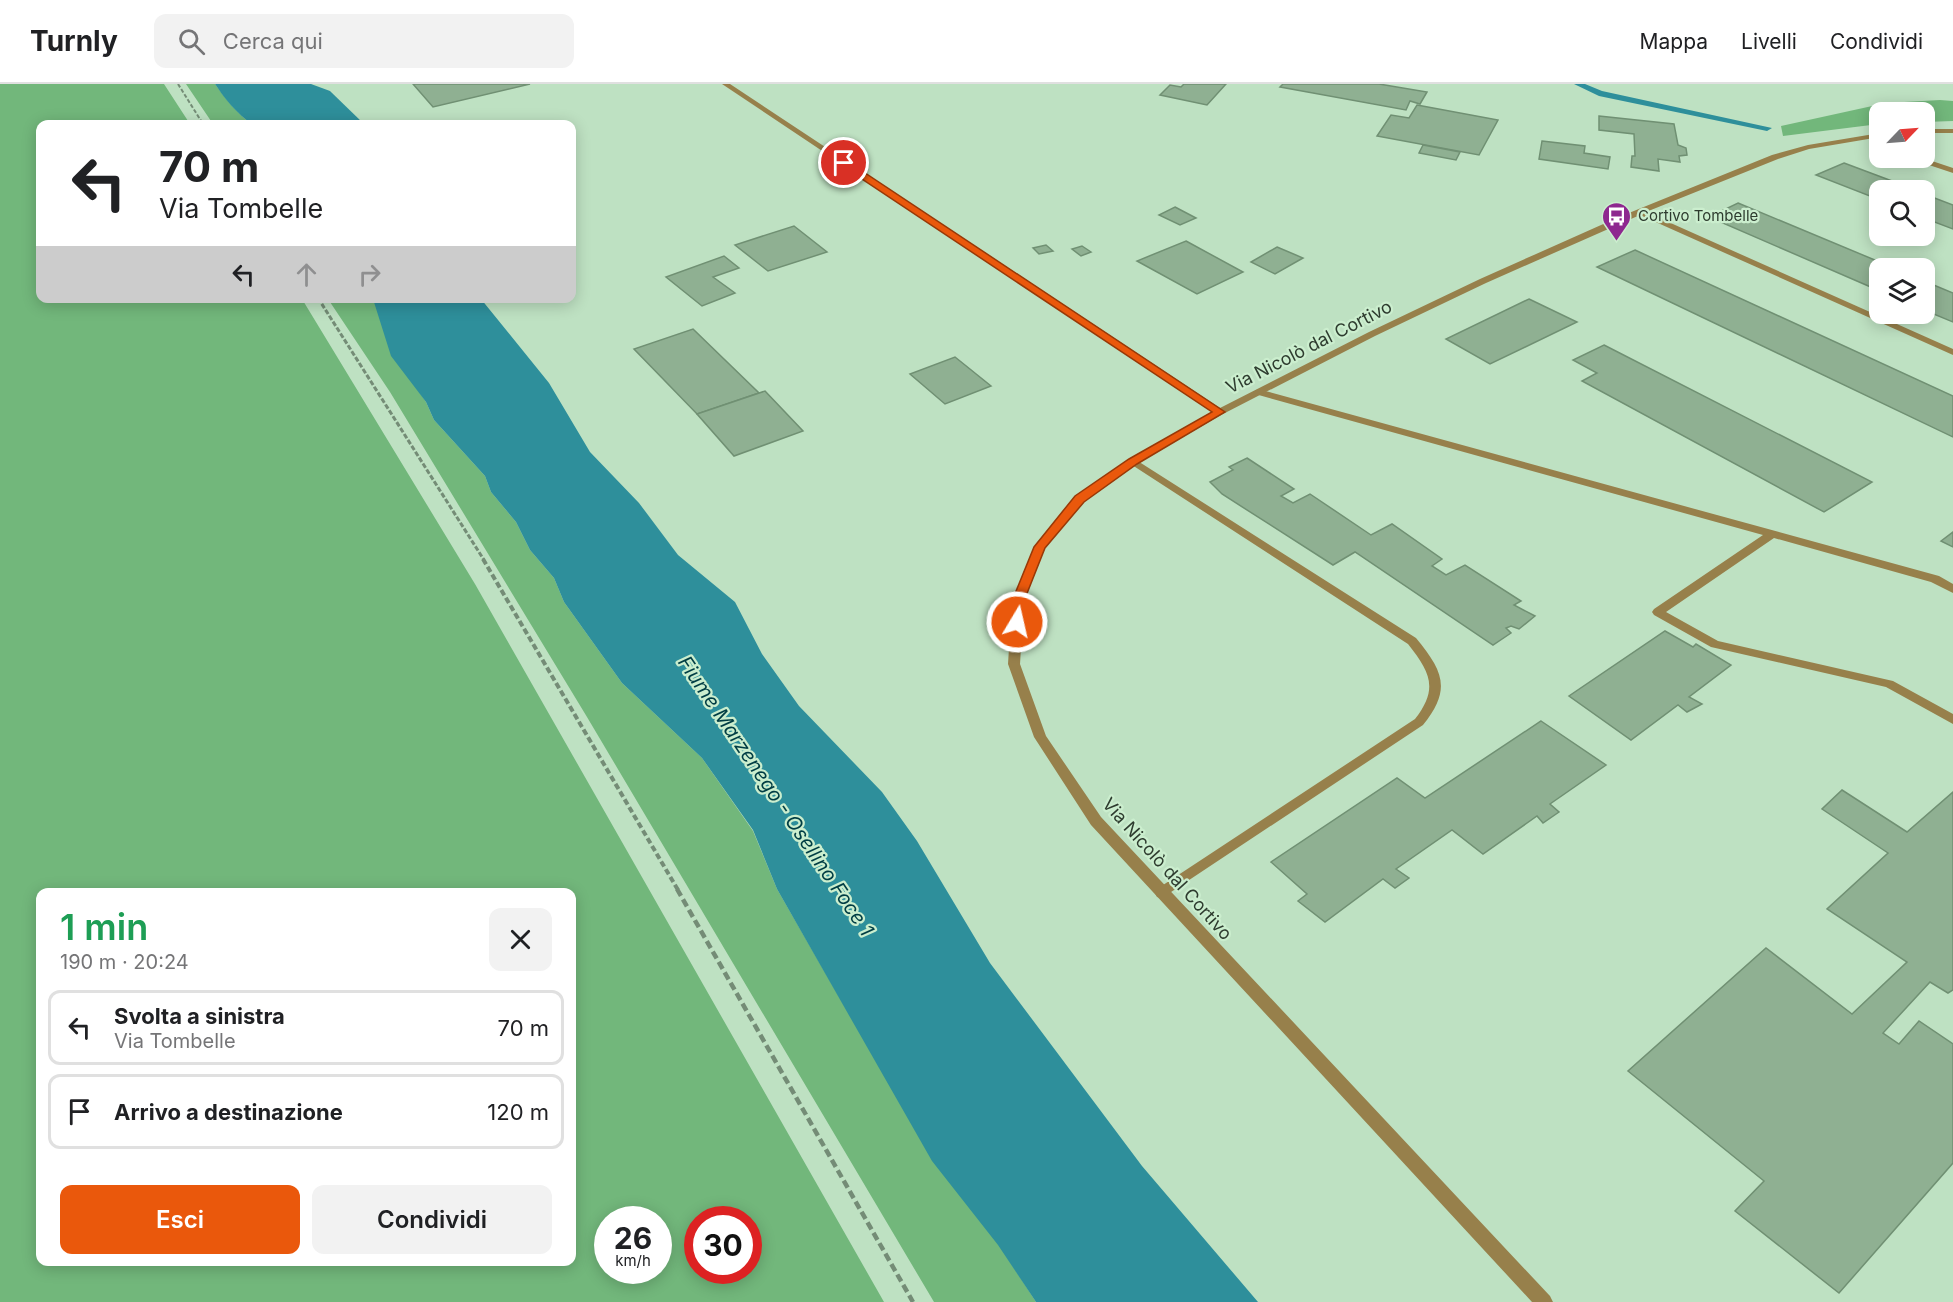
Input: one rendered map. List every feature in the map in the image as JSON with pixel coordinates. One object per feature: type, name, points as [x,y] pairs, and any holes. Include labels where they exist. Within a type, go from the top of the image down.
[{"type":"street","points":[[725,84],[1220,412]]},
{"type":"street","points":[[1935,132],[1953,131]]},
{"type":"street","name":"Via Nicolò dal Cortivo","points":[[1544,1302],[1096,821],[1040,737],[1014,664],[1018,601],[1040,547],[1080,499],[1133,461],[1220,412],[1422,310],[1640,212],[1775,157],[1808,147],[1869,137]]},
{"type":"street","points":[[1935,164],[1953,171]]},
{"type":"street","points":[[1640,212],[1953,352]]},
{"type":"street","points":[[1258,392],[1935,579],[1953,589]]},
{"type":"street","points":[[1133,461],[1412,641],[1430,662],[1438,686],[1432,708],[1419,723],[1162,893]]},
{"type":"street","points":[[1772,534],[1658,612],[1715,644],[1889,684],[1953,720]]},
{"type":"path","points":[[178,84],[200,120]]},
{"type":"path","points":[[321,303],[382,396],[578,720],[913,1302]]},
{"type":"green space","points":[[0,84],[164,84],[187,120],[36,120],[36,303],[304,303],[475,584],[884,1302],[0,1302]]},
{"type":"green space","points":[[186,84],[215,84],[247,120],[210,120]]},
{"type":"green space","points":[[1953,101],[1953,121],[1935,122],[1935,102],[1904,102]]},
{"type":"green space","points":[[1869,107],[1869,125],[1783,136],[1781,126]]},
{"type":"green space","points":[[331,303],[375,303],[413,383],[426,402],[434,420],[485,476],[491,492],[516,522],[530,550],[554,578],[564,602],[622,683],[702,758],[753,831],[777,889],[845,1007],[1036,1302],[934,1302],[587,717],[390,392]]},
{"type":"water","points":[[215,84],[311,84],[330,91],[360,120],[247,120]]},
{"type":"water","name":"Fiume Marzenego - Osellino Foce 1","points":[[374,303],[484,303],[549,383],[590,452],[639,503],[678,555],[735,602],[762,654],[799,706],[882,792],[917,841],[990,963],[1142,1166],[1258,1302],[1036,1302],[998,1245],[932,1161],[777,889],[753,830],[702,758],[622,683],[564,602],[554,578],[530,550],[516,522],[491,492],[485,476],[434,420],[426,402],[391,356]]},
{"type":"building","points":[[413,84],[530,84],[433,107]]},
{"type":"building","points":[[1184,84],[1226,84],[1207,105],[1160,95],[1170,85],[1181,87]]},
{"type":"building","points":[[1283,84],[1379,84],[1427,92],[1420,104],[1410,101],[1406,110],[1280,87]]},
{"type":"building","points":[[1417,105],[1498,120],[1479,155],[1377,136],[1391,115],[1409,118]]},
{"type":"building","points":[[1599,116],[1674,124],[1678,145],[1686,148],[1687,155],[1679,156],[1680,162],[1658,159],[1659,171],[1631,167],[1632,156],[1635,156],[1634,134],[1599,130]]},
{"type":"building","points":[[1542,141],[1585,146],[1584,153],[1610,157],[1608,169],[1539,159]]},
{"type":"building","points":[[1423,145],[1460,152],[1456,160],[1419,153]]},
{"type":"building","points":[[1844,163],[1889,180],[1869,180],[1869,196],[1816,175]]},
{"type":"building","points":[[1935,198],[1953,205],[1953,229],[1935,222]]},
{"type":"building","points":[[1738,203],[1870,258],[1869,286],[1709,217]]},
{"type":"building","points":[[1175,207],[1196,218],[1180,225],[1159,215]]},
{"type":"building","points":[[794,226],[827,252],[768,271],[735,245]]},
{"type":"building","points":[[1186,241],[1243,272],[1197,294],[1137,261]]},
{"type":"building","points":[[1046,245],[1053,251],[1039,254],[1033,248]]},
{"type":"building","points":[[1082,246],[1091,252],[1081,256],[1072,249]]},
{"type":"building","points":[[1277,247],[1303,258],[1275,274],[1251,262]]},
{"type":"building","points":[[1635,250],[1953,396],[1953,437],[1597,267]]},
{"type":"building","points":[[724,256],[739,268],[713,277],[735,293],[702,306],[666,277]]},
{"type":"building","points":[[1935,286],[1953,293],[1953,322],[1935,315]]},
{"type":"building","points":[[1529,299],[1577,322],[1490,364],[1446,339]]},
{"type":"building","points":[[693,329],[759,393],[697,414],[634,349]]},
{"type":"building","points":[[1604,345],[1872,482],[1824,512],[1582,381],[1597,373],[1573,360]]},
{"type":"building","points":[[955,357],[991,386],[945,404],[910,374]]},
{"type":"building","points":[[765,391],[803,431],[734,456],[697,414]]},
{"type":"building","points":[[1247,458],[1294,489],[1281,496],[1293,503],[1310,494],[1371,535],[1392,524],[1442,559],[1432,566],[1446,575],[1465,565],[1521,601],[1514,605],[1535,616],[1519,629],[1511,626],[1506,628],[1511,633],[1493,645],[1355,552],[1333,565],[1222,494],[1210,482],[1233,470],[1229,467]]},
{"type":"building","points":[[1953,532],[1953,547],[1941,541]]},
{"type":"building","points":[[1665,631],[1693,647],[1696,644],[1731,665],[1689,697],[1702,704],[1687,712],[1678,705],[1631,740],[1569,696]]},
{"type":"building","points":[[1541,721],[1606,765],[1550,804],[1559,812],[1543,823],[1537,816],[1483,854],[1452,830],[1396,869],[1409,878],[1395,888],[1383,879],[1325,922],[1298,901],[1307,894],[1271,862],[1397,778],[1425,798]]},
{"type":"building","points":[[1842,790],[1907,832],[1953,792],[1953,990],[1948,993],[1930,982],[1883,1033],[1899,1044],[1919,1021],[1953,1044],[1953,1163],[1839,1293],[1735,1211],[1764,1181],[1628,1071],[1766,948],[1852,1014],[1907,962],[1827,909],[1888,853],[1822,809]]},
{"type":"waterway","points":[[1578,84],[1599,93],[1767,128]]},
{"type":"place","name":"Cortivo Tombelle","points":[[1617,242]]},
{"type":"route","points":[[844,163],[1220,412],[1133,461],[1080,499],[1040,547],[1018,601],[1017,622]]}]
